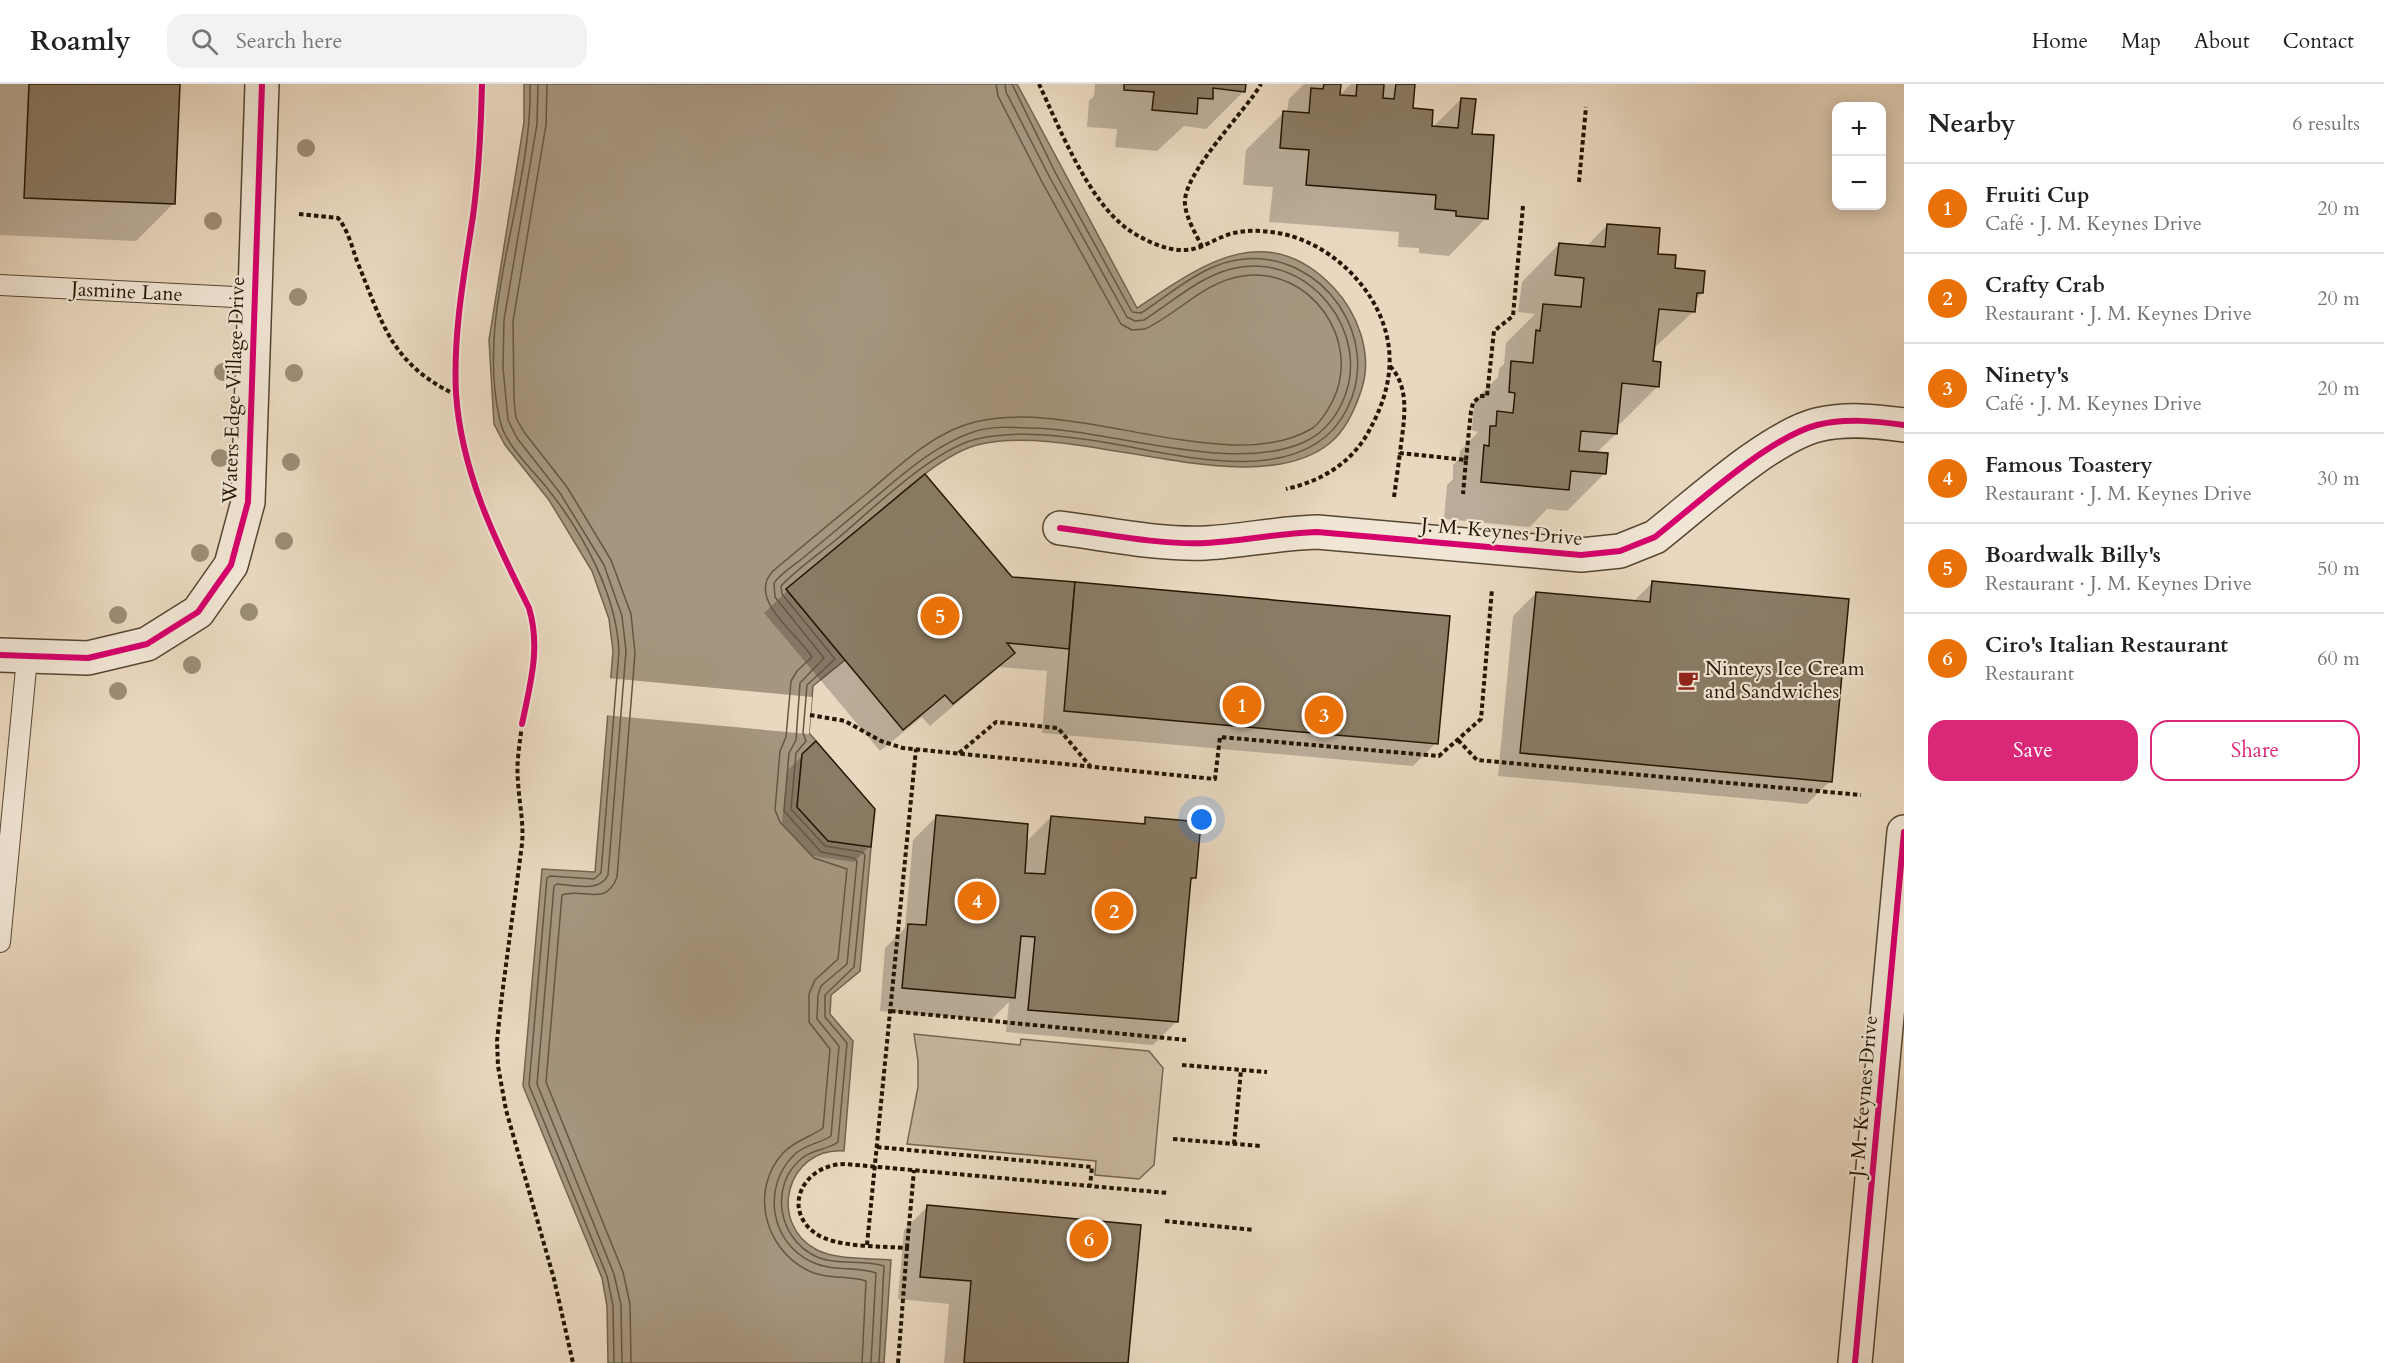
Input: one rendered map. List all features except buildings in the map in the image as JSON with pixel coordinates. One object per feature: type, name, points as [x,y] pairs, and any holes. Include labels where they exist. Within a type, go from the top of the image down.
[{"type":"street","name":"Waters Edge Village Drive","points":[[14,656],[88,658],[147,644],[198,612],[231,565],[248,502],[262,84]]},
{"type":"street","name":"J. M. Keynes Drive","points":[[1060,528],[1205,543],[1283,533],[1352,534],[1496,549],[1605,555],[1640,545],[1655,537],[1769,448],[1796,434],[1818,425],[1840,422],[1879,422],[1904,425]]},
{"type":"street","name":"J. M. Keynes Drive","points":[[1855,1363],[1904,832]]},
{"type":"lane","name":"Jasmine Lane","points":[[0,285],[254,298]]},
{"type":"lane","points":[[0,942],[14,656]]},
{"type":"path","points":[[1039,84],[1070,150],[1101,201],[1121,224],[1146,240],[1183,251],[1202,247],[1232,233],[1259,231],[1292,236],[1327,254],[1353,275],[1372,301],[1385,330],[1390,365],[1383,399],[1367,436],[1339,466],[1320,478],[1304,485],[1276,490]]},
{"type":"path","points":[[1202,247],[1185,208],[1186,194],[1205,159],[1261,84]]},
{"type":"path","points":[[1579,182],[1587,107]]},
{"type":"path","points":[[1462,494],[1473,403],[1480,396],[1486,396],[1494,331],[1513,316],[1523,206]]},
{"type":"path","points":[[297,214],[338,218],[389,339],[410,365],[432,383],[456,395]]},
{"type":"path","points":[[1390,365],[1402,384],[1404,396],[1394,495]]},
{"type":"path","points":[[456,383],[458,405]]},
{"type":"path","points":[[1400,453],[1466,460]]},
{"type":"path","points":[[810,715],[846,721],[881,741],[916,749],[1215,779],[1220,737],[1439,756],[1481,719],[1493,584]]},
{"type":"path","points":[[524,715],[518,756],[518,782],[524,821],[497,1041],[498,1066],[506,1110],[554,1279],[573,1363]]},
{"type":"path","points":[[958,753],[996,722],[1058,728],[1091,767]]},
{"type":"path","points":[[1458,740],[1477,760],[1861,795]]},
{"type":"path","points":[[867,1245],[916,749]]},
{"type":"path","points":[[891,1011],[1186,1040]]},
{"type":"path","points":[[1182,1065],[1267,1072]]},
{"type":"path","points":[[1233,1144],[1241,1070]]},
{"type":"path","points":[[1173,1139],[1261,1146]]},
{"type":"path","points":[[877,1147],[1092,1167],[1090,1186]]},
{"type":"path","points":[[907,1248],[827,1239],[816,1234],[803,1216],[800,1199],[807,1181],[823,1167],[845,1164],[1168,1193]]},
{"type":"path","points":[[898,1363],[914,1170]]},
{"type":"path","points":[[1165,1221],[1254,1230]]},
{"type":"shaded area","points":[[914,1034],[1020,1045],[1021,1039],[1149,1051],[1163,1068],[1154,1165],[1139,1179],[1095,1175],[1096,1161],[907,1144],[918,1087],[918,1061]]},
{"type":"water","points":[[524,84],[1017,84],[1137,308],[1184,277],[1208,265],[1233,256],[1257,252],[1282,255],[1308,266],[1342,297],[1361,334],[1365,375],[1360,395],[1350,418],[1330,443],[1297,460],[1257,467],[1211,465],[1066,443],[1021,440],[981,444],[967,448],[927,472],[786,589],[845,660],[813,686],[809,733],[816,741],[802,754],[797,807],[828,841],[871,847],[860,971],[831,995],[830,1014],[853,1041],[844,1151],[824,1153],[808,1161],[797,1174],[790,1189],[788,1206],[792,1223],[801,1238],[817,1250],[843,1257],[891,1260],[884,1363],[608,1363],[607,1306],[602,1278],[523,1086],[542,869],[595,872],[613,651],[609,619],[592,571],[549,500],[505,445],[494,424],[489,340],[524,122]]},
{"type":"pier","points":[[607,678],[812,697],[809,734],[604,715]]},
{"type":"cycle path","points":[[0,655],[88,658],[147,644],[198,612],[231,565],[248,502],[262,84]]},
{"type":"cycle path","points":[[482,84],[477,183],[456,349],[456,393],[459,422],[472,477],[492,531],[529,608],[532,623],[533,666],[522,724]]},
{"type":"cycle path","points":[[1060,528],[1151,541],[1188,543],[1317,532],[1581,555],[1620,551],[1655,537],[1755,457],[1798,432],[1838,421],[1872,421],[1904,425]]},
{"type":"cycle path","points":[[1855,1363],[1904,832]]},
{"type":"place","name":"Boardwalk Billy's","points":[[940,616]]},
{"type":"place","name":"Ninteys Ice Cream and Sandwiches","points":[[1688,680]]},
{"type":"place","name":"Fruiti Cup","points":[[1242,705]]},
{"type":"place","name":"Ninety's","points":[[1324,715]]},
{"type":"place","name":"Famous Toastery","points":[[977,901]]},
{"type":"place","name":"Crafty Crab","points":[[1114,911]]},
{"type":"place","name":"Ciro's Italian Restaurant","points":[[1089,1239]]}]
